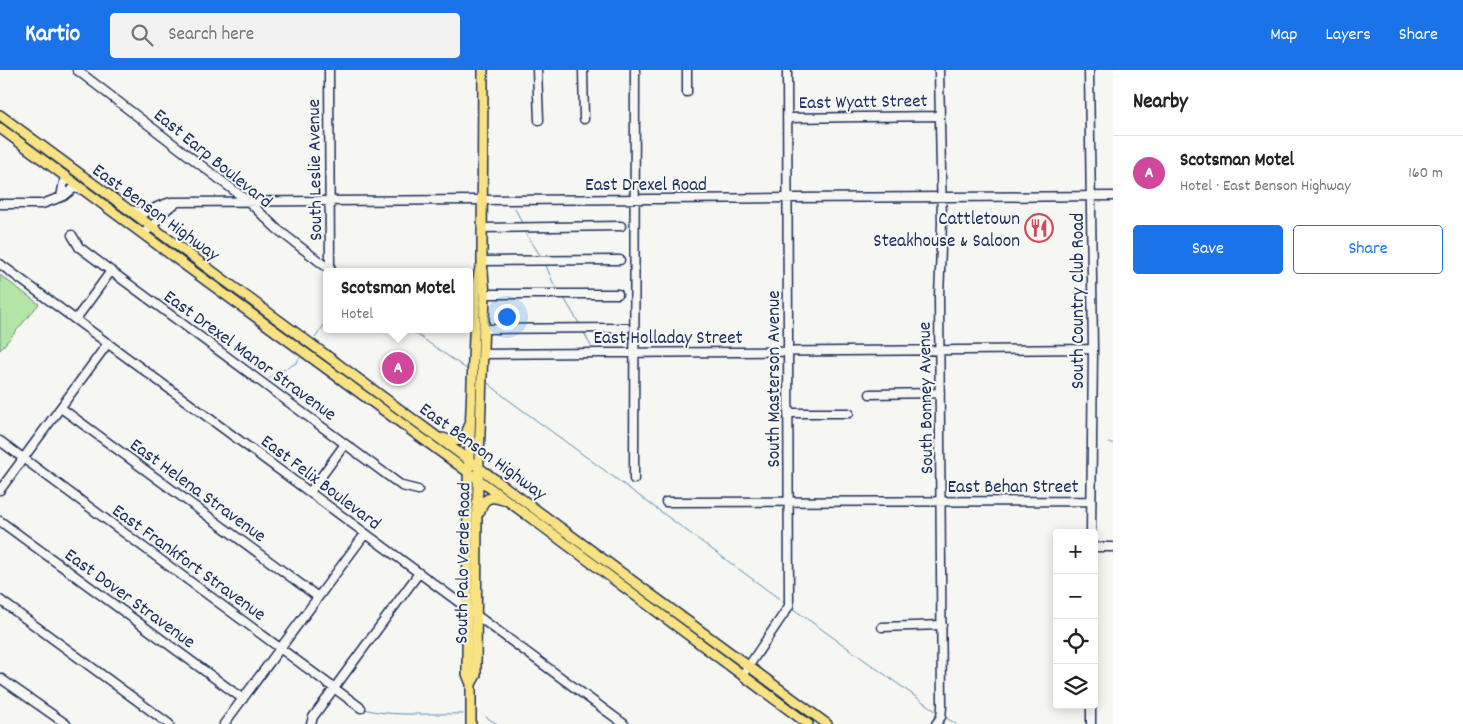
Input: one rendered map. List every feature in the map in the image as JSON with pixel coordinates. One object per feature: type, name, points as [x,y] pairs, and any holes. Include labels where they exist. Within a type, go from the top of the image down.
[{"type":"main road","name":"South Palo Verde Road","points":[[471,684],[476,675],[477,522],[485,294],[482,261],[483,70]]},
{"type":"main road","name":"East Benson Highway","points":[[0,115],[827,724]]},
{"type":"main road","name":"East Benson Highway","points":[[0,128],[628,589],[808,724]]},
{"type":"main road","name":"South Palo Verde Road","points":[[471,724],[471,684],[467,674],[469,460],[476,287],[482,261]]},
{"type":"main road","points":[[431,432],[456,442],[462,440],[470,424]]},
{"type":"main road","points":[[477,522],[482,503],[488,499],[496,498],[510,503]]},
{"type":"main road","points":[[628,589],[633,580]]},
{"type":"street","name":"East Earp Boulevard","points":[[77,70],[249,202],[276,229],[328,268]]},
{"type":"street","name":"South Leslie Avenue","points":[[329,70],[332,268]]},
{"type":"street","points":[[537,70],[538,120]]},
{"type":"street","points":[[583,70],[584,119]]},
{"type":"street","points":[[634,479],[636,352],[635,70]]},
{"type":"street","points":[[687,70],[687,92]]},
{"type":"street","name":"South Masterson Avenue","points":[[742,674],[789,606],[789,199],[787,70]]},
{"type":"street","name":"South Bonney Avenue","points":[[936,724],[940,717],[942,706],[939,296],[942,223],[939,70]]},
{"type":"street","name":"South Country Club Road","points":[[1089,70],[1093,349],[1091,529]]},
{"type":"street","name":"East Wyatt Street","points":[[787,118],[940,116]]},
{"type":"street","points":[[61,197],[65,176]]},
{"type":"street","points":[[0,204],[42,204],[64,196],[74,188],[86,191]]},
{"type":"street","name":"East Drexel Road","points":[[128,210],[145,213],[164,204],[179,202],[1113,196]]},
{"type":"street","points":[[143,233],[153,228],[166,210],[179,202]]},
{"type":"street","points":[[483,228],[621,226]]},
{"type":"street","name":"East Drexel Manor Stravenue","points":[[72,235],[79,247],[345,444],[402,486],[418,490]]},
{"type":"street","points":[[482,261],[620,260]]},
{"type":"street","name":"East Felix Boulevard","points":[[0,264],[624,724]]},
{"type":"street","points":[[76,319],[111,271]]},
{"type":"street","points":[[485,294],[618,294]]},
{"type":"street","points":[[484,329],[626,328]]},
{"type":"street","points":[[0,490],[108,343]]},
{"type":"street","name":"East Holladay Street","points":[[483,354],[1093,349]]},
{"type":"street","points":[[870,394],[940,393]]},
{"type":"street","name":"East Helena Stravenue","points":[[61,408],[318,597]]},
{"type":"street","points":[[788,413],[849,413]]},
{"type":"street","name":"East Frankfort Stravenue","points":[[0,441],[361,708]]},
{"type":"street","points":[[310,492],[345,444]]},
{"type":"street","name":"East Behan Street","points":[[666,502],[1090,501]]},
{"type":"street","name":"East Dover Stravenue","points":[[0,520],[243,699]]},
{"type":"street","points":[[224,724],[365,534]]},
{"type":"street","points":[[1098,547],[1113,547]]},
{"type":"street","points":[[311,724],[334,687],[419,573]]},
{"type":"street","points":[[0,600],[169,724]]},
{"type":"street","points":[[882,627],[942,625]]},
{"type":"street","points":[[0,678],[66,724]]},
{"type":"street","points":[[1091,709],[1091,724]]},
{"type":"green space","points":[[0,275],[39,304],[0,350]]},
{"type":"waterway","points":[[515,208],[522,223]]},
{"type":"waterway","points":[[525,232],[542,258]]},
{"type":"waterway","points":[[545,263],[558,291]]},
{"type":"waterway","points":[[564,298],[580,325]]},
{"type":"waterway","points":[[315,338],[323,327]]},
{"type":"waterway","points":[[583,331],[591,346]]},
{"type":"waterway","points":[[415,333],[468,370]]},
{"type":"waterway","points":[[269,378],[296,363],[300,358]]},
{"type":"waterway","points":[[488,383],[785,603]]},
{"type":"waterway","points":[[792,608],[937,712]]},
{"type":"waterway","points":[[365,709],[399,714],[463,714]]},
{"type":"waterway","points":[[486,717],[497,724]]},
{"type":"waterway","points":[[945,717],[956,724]]},
{"type":"place","name":"Cattletown Steakhouse & Saloon","points":[[1039,228]]},
{"type":"place","name":"Scotsman Motel","points":[[398,368]]}]
